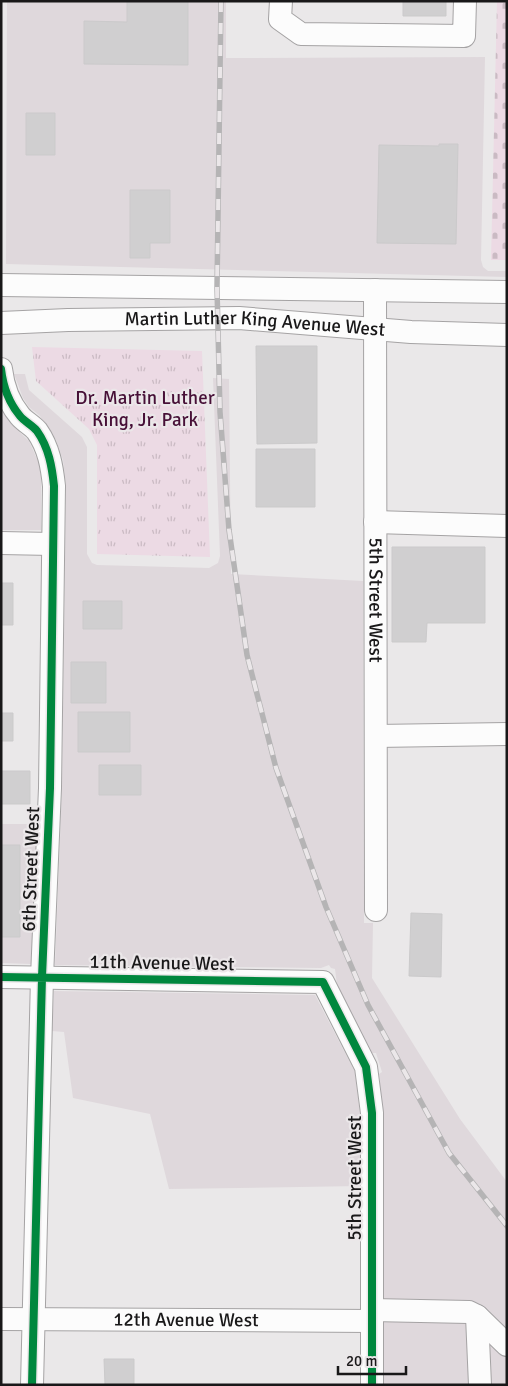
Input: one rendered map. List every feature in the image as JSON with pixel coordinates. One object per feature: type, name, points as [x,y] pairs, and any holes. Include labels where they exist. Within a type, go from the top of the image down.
[{"type":"street","points":[[280,1],[280,19],[301,34],[464,36],[465,1]]},
{"type":"street","name":"Martin Luther King Avenue West","points":[[1,285],[507,292]]},
{"type":"street","name":"5th Street West","points":[[375,290],[376,910]]},
{"type":"street","name":"Martin Luther King Avenue West","points":[[1,323],[68,320],[239,318],[375,330],[507,335]]},
{"type":"street","name":"6th Street West","points":[[1,369],[7,393],[13,405],[21,417],[32,424],[39,433],[52,465],[54,486],[50,788],[42,977],[32,1319],[32,1385]]},
{"type":"street","points":[[375,522],[507,526],[507,533]]},
{"type":"street","points":[[1,543],[52,544]]},
{"type":"street","points":[[376,736],[507,734]]},
{"type":"street","name":"11th Avenue West","points":[[1,977],[323,982]]},
{"type":"street","name":"5th Street West","points":[[323,982],[366,1067],[372,1113],[372,1385]]},
{"type":"street","name":"12th Avenue West","points":[[1,1319],[372,1315],[461,1311],[477,1316]]},
{"type":"street","points":[[477,1316],[507,1345]]},
{"type":"street","points":[[477,1316],[480,1385]]},
{"type":"shaded area","points":[[7,1],[226,1],[226,58],[485,57],[481,260],[483,267],[488,271],[507,271],[507,277],[6,264]]},
{"type":"shaded area","points":[[14,374],[25,374],[29,390],[82,437],[87,447],[87,554],[92,563],[97,565],[209,568],[218,563],[220,556],[213,378],[229,379],[231,574],[363,581],[364,923],[373,923],[372,978],[460,1119],[507,1182],[507,1385],[384,1385],[383,1113],[379,1074],[382,1072],[376,1053],[372,1053],[337,985],[335,969],[329,965],[321,968],[55,965],[62,788],[66,485],[63,460],[56,440],[40,416],[29,407],[23,398]]},
{"type":"shaded area","points":[[1,409],[12,425],[29,441],[41,468],[41,530],[1,530]]},
{"type":"shaded area","points":[[1,824],[37,824],[31,964],[1,963]]},
{"type":"shaded area","points":[[54,991],[315,995],[355,1072],[360,1114],[360,1186],[169,1189],[150,1114],[73,1098],[64,1032],[52,1031]]},
{"type":"green space","points":[[497,1],[507,1],[507,260],[491,260]]},
{"type":"green space","name":"Dr. Martin Luther King, Jr. Park","points":[[32,347],[202,351],[210,557],[97,554],[97,445],[89,429],[36,381]]},
{"type":"building","points":[[127,1],[188,1],[188,65],[84,64],[84,21],[127,22]]},
{"type":"building","points":[[403,1],[446,1],[446,16],[403,16]]},
{"type":"building","points":[[26,113],[55,113],[55,155],[26,155]]},
{"type":"building","points":[[439,144],[458,144],[456,244],[377,243],[379,145],[439,146]]},
{"type":"building","points":[[130,190],[170,190],[170,243],[150,243],[150,258],[130,258]]},
{"type":"building","points":[[256,346],[317,346],[317,443],[257,444]]},
{"type":"building","points":[[256,449],[315,449],[315,507],[256,507]]},
{"type":"building","points":[[392,547],[485,547],[485,623],[427,623],[426,642],[392,642]]},
{"type":"building","points":[[1,583],[13,583],[13,625],[1,625]]},
{"type":"building","points":[[83,601],[122,601],[122,629],[83,629]]},
{"type":"building","points":[[71,662],[106,662],[106,703],[71,703]]},
{"type":"building","points":[[78,712],[130,712],[130,752],[78,752]]},
{"type":"building","points":[[1,713],[13,713],[13,741],[1,741]]},
{"type":"building","points":[[99,765],[141,765],[141,795],[99,795]]},
{"type":"building","points":[[1,771],[30,771],[30,804],[1,804]]},
{"type":"building","points":[[1,845],[20,845],[20,937],[1,937]]},
{"type":"building","points":[[411,913],[442,914],[441,977],[409,976]]},
{"type":"building","points":[[104,1359],[134,1359],[134,1385],[105,1385]]},
{"type":"railway","points":[[221,1],[217,288],[220,412],[229,530],[247,655],[276,768],[326,907],[368,1005],[449,1153],[507,1226]]},
{"type":"cycle path","points":[[1,369],[3,382],[13,406],[22,418],[37,431],[44,444],[51,465],[54,486],[50,788],[42,977],[32,1385]]},
{"type":"cycle path","points":[[1,977],[323,982],[366,1067],[372,1113],[372,1385]]}]
